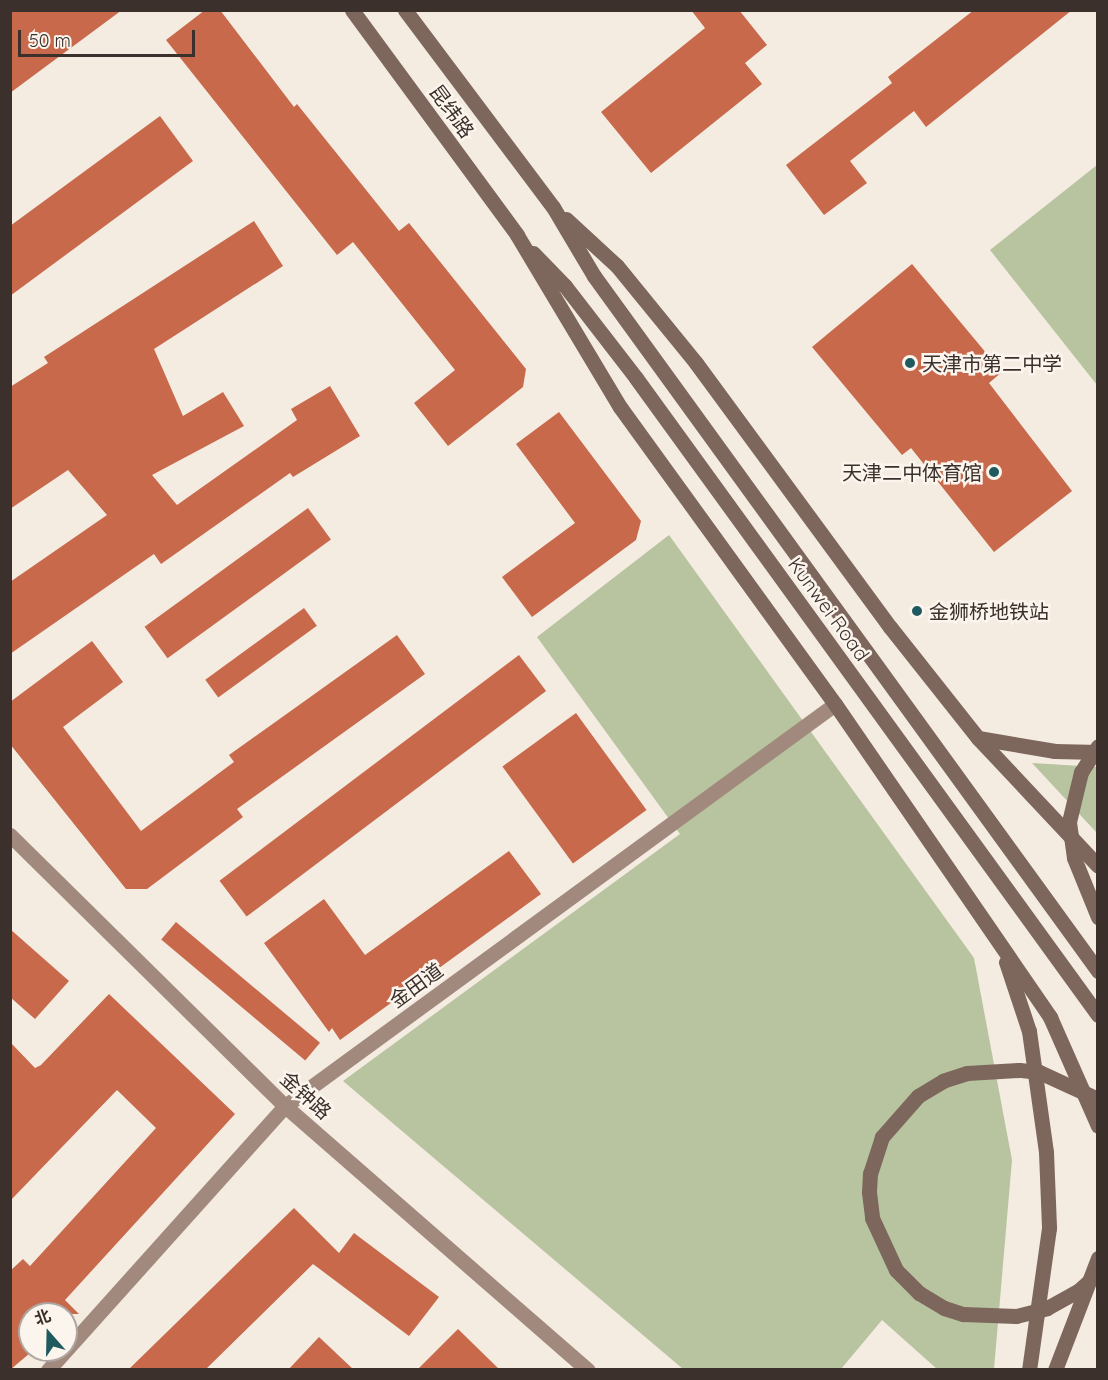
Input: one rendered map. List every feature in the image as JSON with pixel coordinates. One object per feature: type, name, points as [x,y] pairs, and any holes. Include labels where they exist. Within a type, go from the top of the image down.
[{"type":"main road","name":"昆纬路","points":[[352,10],[517,235]]},
{"type":"main road","name":"昆纬路","points":[[405,10],[553,207]]},
{"type":"main road","name":"Kunwei Road","points":[[553,207],[594,276],[657,358],[1098,971]]},
{"type":"main road","points":[[553,207],[617,266],[696,363],[890,627],[978,738],[1098,866]]},
{"type":"main road","name":"Kunwei Road","points":[[517,235],[565,286],[636,378],[1098,1015]]},
{"type":"main road","points":[[517,235],[620,407],[835,704],[1050,1017],[1098,1126]]},
{"type":"main road","points":[[978,738],[1055,751],[1098,752]]},
{"type":"main road","points":[[1098,746],[1081,772],[1069,822],[1074,858],[1098,917]]},
{"type":"main road","points":[[1002,948],[1029,1031],[1046,1152],[1049,1228],[1029,1370]]},
{"type":"main road","points":[[1098,1099],[1039,1072],[978,1071],[943,1081],[918,1095],[882,1137],[870,1173],[869,1192],[872,1218],[896,1270],[919,1293],[944,1308],[971,1315],[1016,1316],[1047,1308],[1077,1291],[1098,1274]]},
{"type":"main road","points":[[1055,1370],[1098,1258]]},
{"type":"street","name":"金田道","points":[[48,1370],[285,1106],[835,704]]},
{"type":"street","name":"金钟路","points":[[10,835],[285,1106],[588,1370]]},
{"type":"green space","points":[[1097,165],[1097,385],[990,250]]},
{"type":"green space","points":[[669,535],[974,958],[1012,1160],[994,1369],[937,1369],[882,1320],[841,1369],[683,1369],[343,1081],[680,834],[537,637]]},
{"type":"green space","points":[[1032,763],[1097,767],[1097,833]]},
{"type":"building","points":[[10,10],[122,10],[10,93]]},
{"type":"building","points":[[205,10],[220,10],[294,107],[297,104],[399,231],[409,223],[526,369],[523,387],[448,446],[414,403],[455,370],[353,242],[337,255],[166,40]]},
{"type":"building","points":[[691,10],[739,10],[767,45],[745,63],[762,84],[651,173],[601,112],[705,28]]},
{"type":"building","points":[[974,10],[1072,10],[926,127],[914,111],[850,161],[867,183],[824,215],[786,165],[892,83],[888,77]]},
{"type":"building","points":[[160,116],[193,161],[10,296],[10,226]]},
{"type":"building","points":[[254,221],[283,266],[154,349],[183,416],[223,392],[244,426],[152,475],[177,505],[297,420],[291,409],[330,386],[360,436],[293,477],[290,473],[161,564],[154,554],[10,654],[10,582],[107,515],[68,470],[10,509],[10,387],[48,363],[44,357]]},
{"type":"building","points":[[912,264],[1002,372],[989,383],[1072,491],[994,552],[911,448],[902,455],[812,347]]},
{"type":"building","points":[[559,412],[641,521],[636,540],[532,617],[502,577],[575,523],[516,444]]},
{"type":"building","points":[[308,508],[331,540],[168,658],[145,627]]},
{"type":"building","points":[[304,608],[317,626],[218,698],[205,680]]},
{"type":"building","points":[[397,635],[425,674],[237,809],[243,817],[147,889],[126,889],[10,744],[10,702],[92,641],[123,682],[63,727],[141,831],[234,762],[229,755]]},
{"type":"building","points":[[519,655],[546,691],[247,917],[220,881]]},
{"type":"building","points":[[576,713],[647,810],[573,864],[502,766]]},
{"type":"building","points":[[509,851],[541,894],[340,1040],[332,1028],[329,1032],[264,943],[324,899],[365,955]]},
{"type":"building","points":[[176,922],[320,1043],[305,1060],[161,940]]},
{"type":"building","points":[[10,929],[69,981],[35,1019],[10,997]]},
{"type":"building","points":[[109,994],[235,1114],[65,1300],[67,1302],[18,1302],[19,1362],[10,1370],[10,1271],[23,1259],[30,1266],[156,1128],[117,1090],[10,1201],[10,1042],[35,1068],[41,1065]]},
{"type":"building","points":[[294,1208],[339,1253],[354,1233],[439,1297],[409,1336],[313,1264],[205,1370],[128,1370]]},
{"type":"building","points":[[458,1329],[500,1370],[417,1370]]},
{"type":"building","points":[[319,1337],[354,1370],[288,1370]]},
{"type":"place","name":"天津市第二中学","points":[[910,363]]},
{"type":"place","name":"天津二中体育馆","points":[[994,472]]},
{"type":"place","name":"金狮桥地铁站","points":[[917,611]]}]
